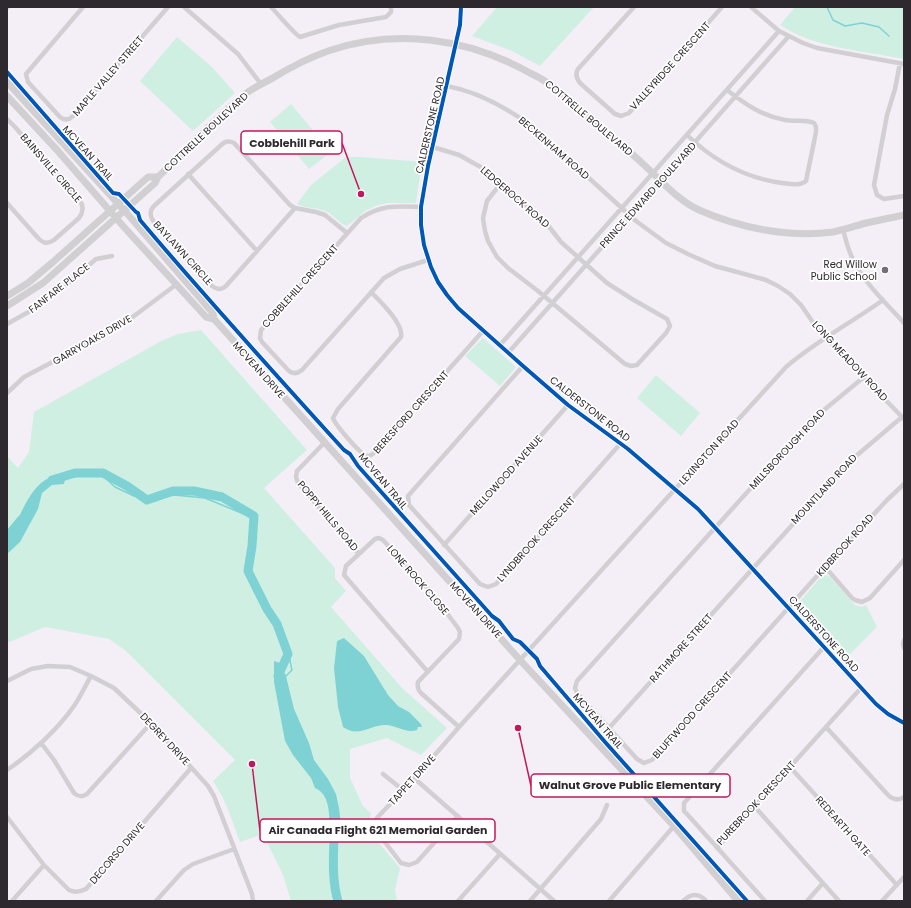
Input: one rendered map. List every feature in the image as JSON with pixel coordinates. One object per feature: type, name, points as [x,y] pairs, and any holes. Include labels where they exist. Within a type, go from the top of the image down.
[{"type":"main road","name":"COTTRELLE BOULEVARD","points":[[7,306],[43,283],[155,183],[158,177],[203,133],[250,91],[286,69],[313,56],[351,44],[378,40],[410,38],[429,39],[469,47],[499,57],[546,81],[623,145],[669,189],[698,210],[764,230],[791,233],[834,232],[904,215]]},
{"type":"main road","name":"MCVEAN DRIVE","points":[[7,82],[118,204],[213,313],[214,319],[520,660],[674,826],[738,901]]},
{"type":"main road","name":"MCVEAN DRIVE","points":[[7,96],[58,150],[116,218],[206,317],[214,319]]},
{"type":"main road","name":"COTTRELLE BOULEVARD","points":[[7,296],[28,283],[47,267],[148,177],[158,177]]},
{"type":"street","name":"MAPLE VALLEY STREET","points":[[83,7],[26,74],[28,82],[64,120],[73,116],[168,7]]},
{"type":"street","points":[[184,7],[238,54],[261,84]]},
{"type":"street","points":[[272,7],[295,34],[300,37],[339,25],[386,17],[391,12],[392,7]]},
{"type":"street","name":"CALDERSTONE ROAD","points":[[461,7],[460,25],[421,207],[422,234],[428,260],[436,278],[447,296],[483,331],[568,405],[621,444],[698,509],[882,710],[904,723]]},
{"type":"street","name":"VALLEYRIDGE CRESCENT","points":[[634,7],[578,69],[576,74],[577,80],[580,83],[615,114],[621,116],[628,113],[722,7]]},
{"type":"street","points":[[751,7],[779,31],[818,48],[902,64],[887,115],[874,185],[877,195],[884,200],[904,196]]},
{"type":"street","name":"PRINCE EDWARD BOULEVARD","points":[[500,345],[779,31]]},
{"type":"street","name":"PRINCE EDWARD BOULEVARD","points":[[508,353],[789,36]]},
{"type":"street","name":"BECKENHAM ROAD","points":[[447,86],[489,100],[522,119],[630,215]]},
{"type":"street","points":[[687,136],[701,149],[721,162],[754,177],[791,184],[806,181],[816,132],[814,123],[786,120],[770,116],[754,109],[727,90]]},
{"type":"street","name":"BAINSVILLE CIRCLE","points":[[7,119],[80,201],[83,208],[79,218],[54,240],[50,243],[46,243],[42,242],[38,238],[7,203]]},
{"type":"street","name":"BAYLAWN CIRCLE","points":[[295,208],[223,289],[212,286],[151,218],[150,211],[188,174],[227,141],[238,147],[284,199],[295,208],[325,215],[347,233]]},
{"type":"street","name":"LEDGEROCK ROAD","points":[[433,147],[449,151],[468,159],[486,170],[547,224],[561,242],[586,265],[615,288],[664,317],[669,322],[670,326],[666,333],[639,364],[631,366],[626,364],[552,303]]},
{"type":"street","points":[[188,174],[257,251]]},
{"type":"street","points":[[501,183],[489,198],[484,211],[484,226],[488,241],[493,252],[501,263],[552,303]]},
{"type":"street","name":"COBBLEHILL CRESCENT","points":[[421,207],[395,206],[379,208],[362,218],[261,330],[260,338],[288,370],[292,373],[298,373],[384,278],[400,269],[428,260]]},
{"type":"street","name":"LONG MEADOW ROAD","points":[[630,215],[655,235],[690,256],[725,269],[759,277],[778,286],[794,298],[819,331],[903,418]]},
{"type":"street","points":[[843,229],[848,249],[855,265],[904,323]]},
{"type":"street","name":"FANFARE PLACE","points":[[7,324],[32,310],[65,286],[96,259],[112,256]]},
{"type":"street","name":"GARRYOAKS DRIVE","points":[[7,393],[24,377],[102,336],[134,316],[177,284]]},
{"type":"street","name":"BERESFORD CRESCENT","points":[[371,292],[400,327],[402,334],[338,409],[333,418],[336,425],[360,452],[366,456],[370,456],[376,451],[483,331]]},
{"type":"street","name":"LEXINGTON ROAD","points":[[520,660],[786,367],[806,350],[860,317],[883,300]]},
{"type":"street","name":"LYNDBROOK CRESCENT","points":[[523,366],[409,494],[408,498],[409,505],[480,584],[484,587],[496,584],[621,444]]},
{"type":"street","name":"MILLSBOROUGH ROAD","points":[[715,527],[813,419],[864,377]]},
{"type":"street","name":"MELLOWOOD AVENUE","points":[[444,545],[568,405]]},
{"type":"street","name":"MOUNTLAND ROAD","points":[[752,568],[849,462],[903,418]]},
{"type":"street","name":"POPPY HILLS ROAD","points":[[325,442],[297,471],[296,477],[298,483],[359,554]]},
{"type":"street","name":"KIDBROOK ROAD","points":[[789,608],[887,500],[904,484]]},
{"type":"street","name":"BLUFFWOOD CRESCENT","points":[[715,527],[576,683],[577,693],[637,759],[644,763],[652,760],[789,608]]},
{"type":"street","name":"LONE ROCK CLOSE","points":[[428,672],[346,578],[344,572],[346,566],[375,539],[379,538],[383,540],[431,592],[460,632],[459,639],[428,672],[418,682],[419,691],[458,727]]},
{"type":"street","points":[[825,567],[852,598],[858,602],[862,602],[870,598],[904,560]]},
{"type":"street","name":"RATHMORE STREET","points":[[609,728],[752,568]]},
{"type":"street","points":[[904,640],[904,648]]},
{"type":"street","name":"PUREBROOK CRESCENT","points":[[824,647],[684,803],[684,811],[686,814],[717,848],[861,688]]},
{"type":"street","name":"TAPPET DRIVE","points":[[458,816],[417,862],[409,865],[401,864],[374,828],[374,823],[458,727],[520,660]]},
{"type":"street","name":"DEGREY DRIVE","points":[[7,681],[32,669],[48,666],[70,667],[114,688],[151,723],[208,786],[214,796],[252,894],[253,901]]},
{"type":"street","points":[[7,770],[41,743],[60,724],[75,705],[91,676]]},
{"type":"street","points":[[41,743],[54,760],[74,793],[78,796],[83,796],[87,794],[151,723]]},
{"type":"street","points":[[826,727],[888,795],[895,800],[900,800],[904,797]]},
{"type":"street","name":"REDEARTH GATE","points":[[790,767],[897,885]]},
{"type":"street","name":"DECORSO DRIVE","points":[[7,817],[44,865],[69,890],[78,892],[86,889],[192,768]]},
{"type":"street","points":[[383,774],[403,790]]},
{"type":"street","points":[[414,778],[554,901]]},
{"type":"street","points":[[530,901],[601,819],[607,805]]},
{"type":"street","points":[[754,807],[839,901]]},
{"type":"street","points":[[609,901],[674,826]]},
{"type":"street","points":[[717,848],[765,901]]},
{"type":"street","points":[[156,901],[184,870],[193,864],[234,849]]},
{"type":"street","points":[[458,901],[500,854]]},
{"type":"street","points":[[12,901],[44,865]]},
{"type":"street","points":[[882,901],[904,877]]},
{"type":"street","points":[[807,901],[823,883]]},
{"type":"street","points":[[684,901],[688,896],[695,895],[702,897],[706,901]]},
{"type":"green space","points":[[497,7],[594,7],[540,66],[512,51],[472,36]]},
{"type":"green space","points":[[795,7],[904,7],[904,59],[840,48],[793,33],[780,25]]},
{"type":"green space","points":[[177,37],[212,67],[235,93],[193,131],[140,81]]},
{"type":"green space","points":[[291,104],[331,152],[309,169],[270,122]]},
{"type":"green space","points":[[346,157],[422,162],[416,203],[389,203],[378,205],[365,211],[347,226],[325,211],[297,204],[311,185]]},
{"type":"green space","points":[[201,330],[307,450],[264,488],[335,568],[335,578],[346,591],[331,607],[403,689],[447,728],[421,755],[387,738],[350,749],[350,778],[363,806],[371,813],[369,825],[374,837],[400,868],[395,890],[397,901],[291,901],[283,875],[263,834],[240,842],[225,803],[213,781],[235,760],[125,650],[109,639],[45,627],[7,643],[7,456],[18,468],[29,452],[34,412],[163,340],[178,334]]},
{"type":"green space","points":[[483,338],[516,367],[500,386],[465,356]]},
{"type":"green space","points":[[656,375],[700,413],[681,436],[637,398]]},
{"type":"green space","points":[[824,575],[829,576],[855,605],[862,607],[866,605],[877,627],[844,660],[795,607]]},
{"type":"water","points":[[61,476],[65,478],[64,484],[52,485],[42,493],[38,509],[20,542],[7,554],[7,541],[10,538],[30,496],[42,482],[49,478]]},
{"type":"water","points":[[344,638],[364,656],[388,695],[398,706],[409,712],[421,724],[422,727],[418,727],[417,730],[409,731],[386,725],[354,731],[343,727],[338,707],[334,668],[337,641]]},
{"type":"water","points":[[274,661],[280,663],[286,676],[294,709],[309,743],[314,760],[328,779],[336,794],[342,833],[329,831],[329,812],[324,795],[315,788],[311,778],[293,755],[285,741],[274,682]]},
{"type":"waterway","points":[[827,7],[833,20],[845,26],[862,23],[879,27],[889,36]]},
{"type":"waterway","points":[[52,480],[75,473],[103,473],[127,486],[147,500],[173,491],[194,491],[222,497],[254,516],[252,546],[248,571],[267,609],[277,624],[288,654],[278,676],[279,678]]},
{"type":"waterway","points":[[65,478],[95,474],[102,475],[115,487],[134,496],[153,500],[174,495],[205,498],[251,517],[254,532],[249,569],[251,582],[259,600],[280,624],[284,632],[292,670],[286,676]]},
{"type":"waterway","points":[[7,537],[21,520]]},
{"type":"waterway","points":[[334,819],[333,870],[338,901]]},
{"type":"cycle path","points":[[461,7],[460,25],[428,166],[421,207],[421,225],[424,245],[431,267],[438,282],[458,308],[523,366],[568,405],[628,449],[698,509],[876,704],[888,714],[904,723]]},
{"type":"cycle path","name":"MCVEAN TRAIL","points":[[7,72],[113,193],[119,194],[138,213],[140,220],[215,307],[344,450],[350,454],[358,466],[492,616],[499,621],[513,639],[520,642],[537,659],[540,666],[605,742],[747,901]]},
{"type":"place","name":"Cobblehill Park","points":[[361,194]]},
{"type":"place","name":"Red Willow Public School","points":[[885,270]]},
{"type":"place","name":"Walnut Grove Public Elementary","points":[[518,728]]},
{"type":"place","name":"Air Canada Flight 621 Memorial Garden","points":[[252,764]]}]
